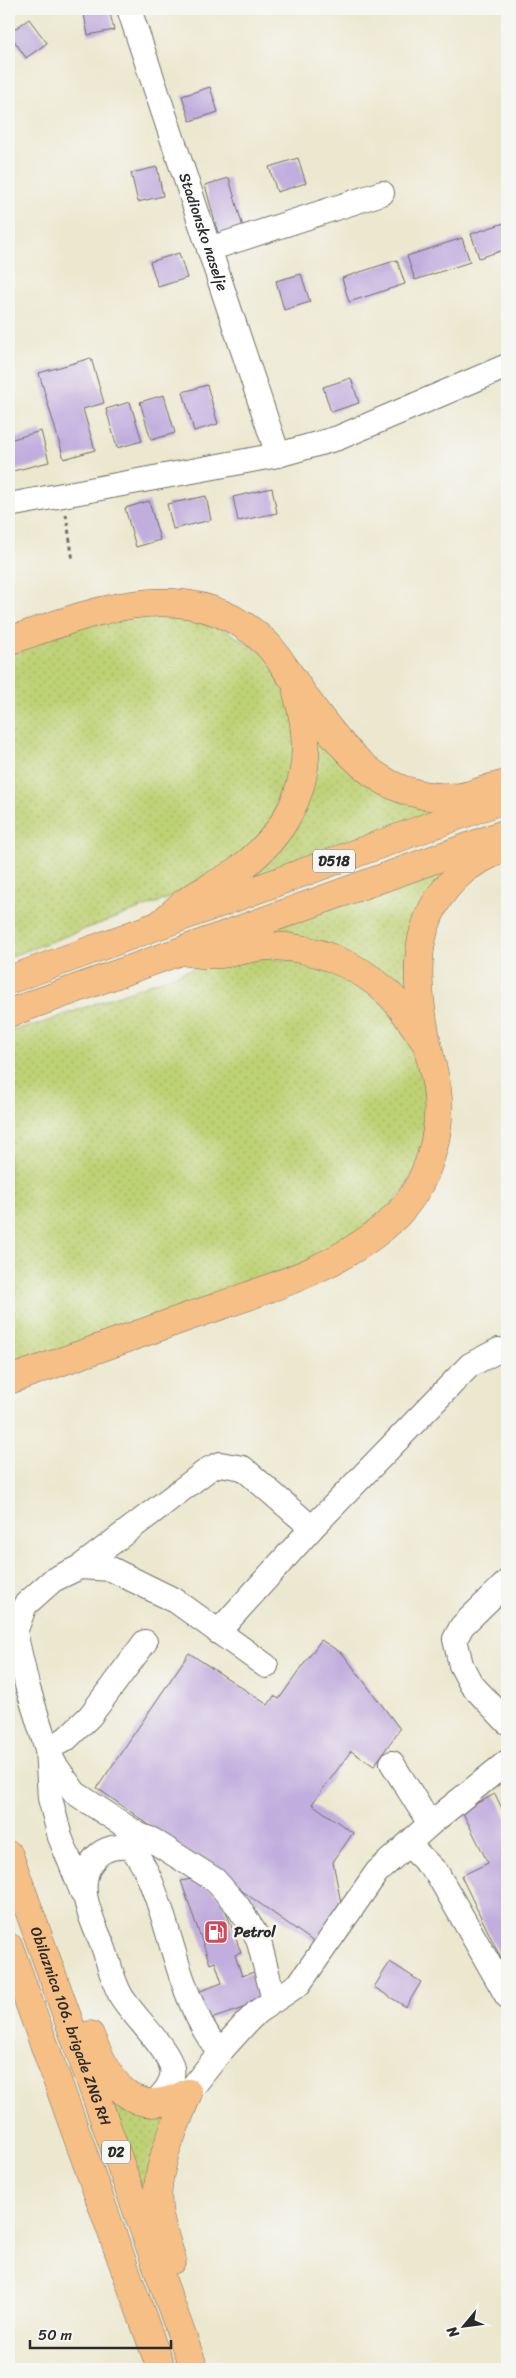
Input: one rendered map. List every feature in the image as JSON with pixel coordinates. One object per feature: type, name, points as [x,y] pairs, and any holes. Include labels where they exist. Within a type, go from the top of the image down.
[{"type":"main road","points":[[9,641],[118,606],[172,601],[197,606],[219,613],[265,642],[281,660],[293,680],[349,754],[371,772],[413,793],[436,797],[461,797],[507,784]]},
{"type":"main road","points":[[161,923],[185,903],[239,870],[267,845],[283,823],[298,796],[307,746],[304,718],[293,680]]},
{"type":"main road","name":"D518","points":[[9,980],[507,798]]},
{"type":"main road","name":"D518","points":[[9,1013],[507,833]]},
{"type":"main road","points":[[9,1380],[258,1292],[335,1260],[380,1231],[398,1213],[415,1191],[428,1166],[435,1141],[438,1114],[437,1089],[418,983],[418,955],[424,928],[436,902],[464,870],[507,846]]},
{"type":"main road","points":[[182,951],[204,955],[220,954],[241,948],[272,946],[313,952],[344,963],[369,977],[388,993],[428,1046]]},
{"type":"main road","name":"Obilaznica 106. brigade ZNG RH","points":[[9,1854],[194,2369]]},
{"type":"main road","name":"Obilaznica 106. brigade ZNG RH","points":[[9,1947],[161,2369]]},
{"type":"main road","points":[[48,1965],[78,2008],[110,2075],[124,2092],[138,2101],[154,2104],[171,2102],[188,2093]]},
{"type":"main road","points":[[183,2338],[183,2296],[158,2207],[159,2181],[188,2093]]},
{"type":"street","name":"Stadionsko naselje","points":[[129,9],[278,455]]},
{"type":"street","points":[[209,249],[382,193]]},
{"type":"street","points":[[9,506],[63,494],[278,455],[338,438],[507,366]]},
{"type":"street","points":[[218,1632],[312,1528],[470,1366],[499,1350],[507,1352]]},
{"type":"street","points":[[154,2104],[168,2087],[172,2068],[164,2052],[120,1995],[58,1827],[50,1798],[46,1750],[27,1685],[15,1632],[25,1605],[53,1580],[80,1567],[209,1469],[220,1464],[243,1468],[312,1528]]},
{"type":"street","points":[[80,1567],[111,1569],[176,1601],[266,1666]]},
{"type":"street","points":[[507,1582],[462,1626],[455,1639],[461,1665],[471,1684],[507,1722]]},
{"type":"street","points":[[46,1750],[66,1739],[90,1716],[145,1642]]},
{"type":"street","points":[[46,1750],[54,1765],[75,1793],[135,1841],[152,1881],[184,1982],[203,2028],[220,2052]]},
{"type":"street","points":[[188,2093],[220,2052],[252,2017],[299,1984],[377,1872],[430,1824],[507,1762]]},
{"type":"street","points":[[392,1764],[430,1824]]},
{"type":"street","points":[[86,1903],[84,1882],[88,1866],[101,1852],[135,1841],[152,1840],[215,1880],[237,1906],[258,1938],[274,2000]]},
{"type":"street","points":[[408,1844],[437,1873],[507,1996]]},
{"type":"path","points":[[63,494],[73,561]]},
{"type":"green space","points":[[194,610],[275,661],[302,732],[279,820],[202,886],[9,957],[9,652],[109,617]]},
{"type":"green space","points":[[315,726],[435,804],[437,812],[245,881]]},
{"type":"green space","points":[[451,865],[414,1002],[264,931]]},
{"type":"green space","points":[[237,956],[327,963],[397,1012],[432,1083],[421,1165],[383,1219],[318,1258],[9,1371],[9,1030],[33,1026],[208,963]]},
{"type":"green space","points":[[110,2097],[140,2115],[172,2117],[145,2199]]},
{"type":"building","points":[[83,9],[109,9],[114,30],[88,35]]},
{"type":"building","points":[[29,19],[47,43],[26,58],[9,33]]},
{"type":"building","points":[[210,87],[218,112],[190,121],[182,96]]},
{"type":"building","points":[[298,158],[306,183],[277,192],[269,167]]},
{"type":"building","points":[[157,167],[163,196],[138,202],[131,173]]},
{"type":"building","points":[[229,178],[244,231],[219,237],[205,185]]},
{"type":"building","points":[[507,222],[507,249],[479,258],[471,234]]},
{"type":"building","points":[[462,238],[470,262],[415,280],[407,256]]},
{"type":"building","points":[[179,253],[187,278],[158,287],[150,262]]},
{"type":"building","points":[[397,260],[405,284],[349,302],[342,278]]},
{"type":"building","points":[[301,274],[310,302],[284,310],[276,281]]},
{"type":"building","points":[[91,358],[104,403],[83,409],[95,450],[64,459],[39,373]]},
{"type":"building","points":[[351,378],[359,403],[331,412],[323,387]]},
{"type":"building","points":[[207,385],[218,424],[194,431],[183,392]]},
{"type":"building","points":[[164,395],[175,433],[151,440],[140,402]]},
{"type":"building","points":[[130,402],[142,441],[117,448],[106,409]]},
{"type":"building","points":[[41,431],[49,462],[9,472],[9,440]]},
{"type":"building","points":[[272,488],[277,513],[238,521],[233,497]]},
{"type":"building","points":[[206,496],[211,520],[173,529],[167,504]]},
{"type":"building","points":[[149,501],[160,540],[136,547],[125,508]]},
{"type":"building","points":[[321,1640],[343,1654],[400,1729],[374,1766],[351,1751],[312,1804],[353,1833],[333,1862],[341,1903],[314,1942],[97,1788],[189,1653],[268,1705],[274,1696],[279,1699]]},
{"type":"building","points":[[495,1794],[507,1819],[507,1971],[461,1876],[488,1863],[462,1811]]},
{"type":"building","points":[[197,1878],[222,1900],[241,1953],[235,1955],[242,1976],[254,1972],[264,2001],[205,2021],[195,1993],[222,1983],[215,1962],[210,1964],[181,1881]]},
{"type":"building","points":[[390,1962],[421,1982],[406,2007],[374,1987]]},
{"type":"place","name":"Petrol","points":[[216,1932]]}]
